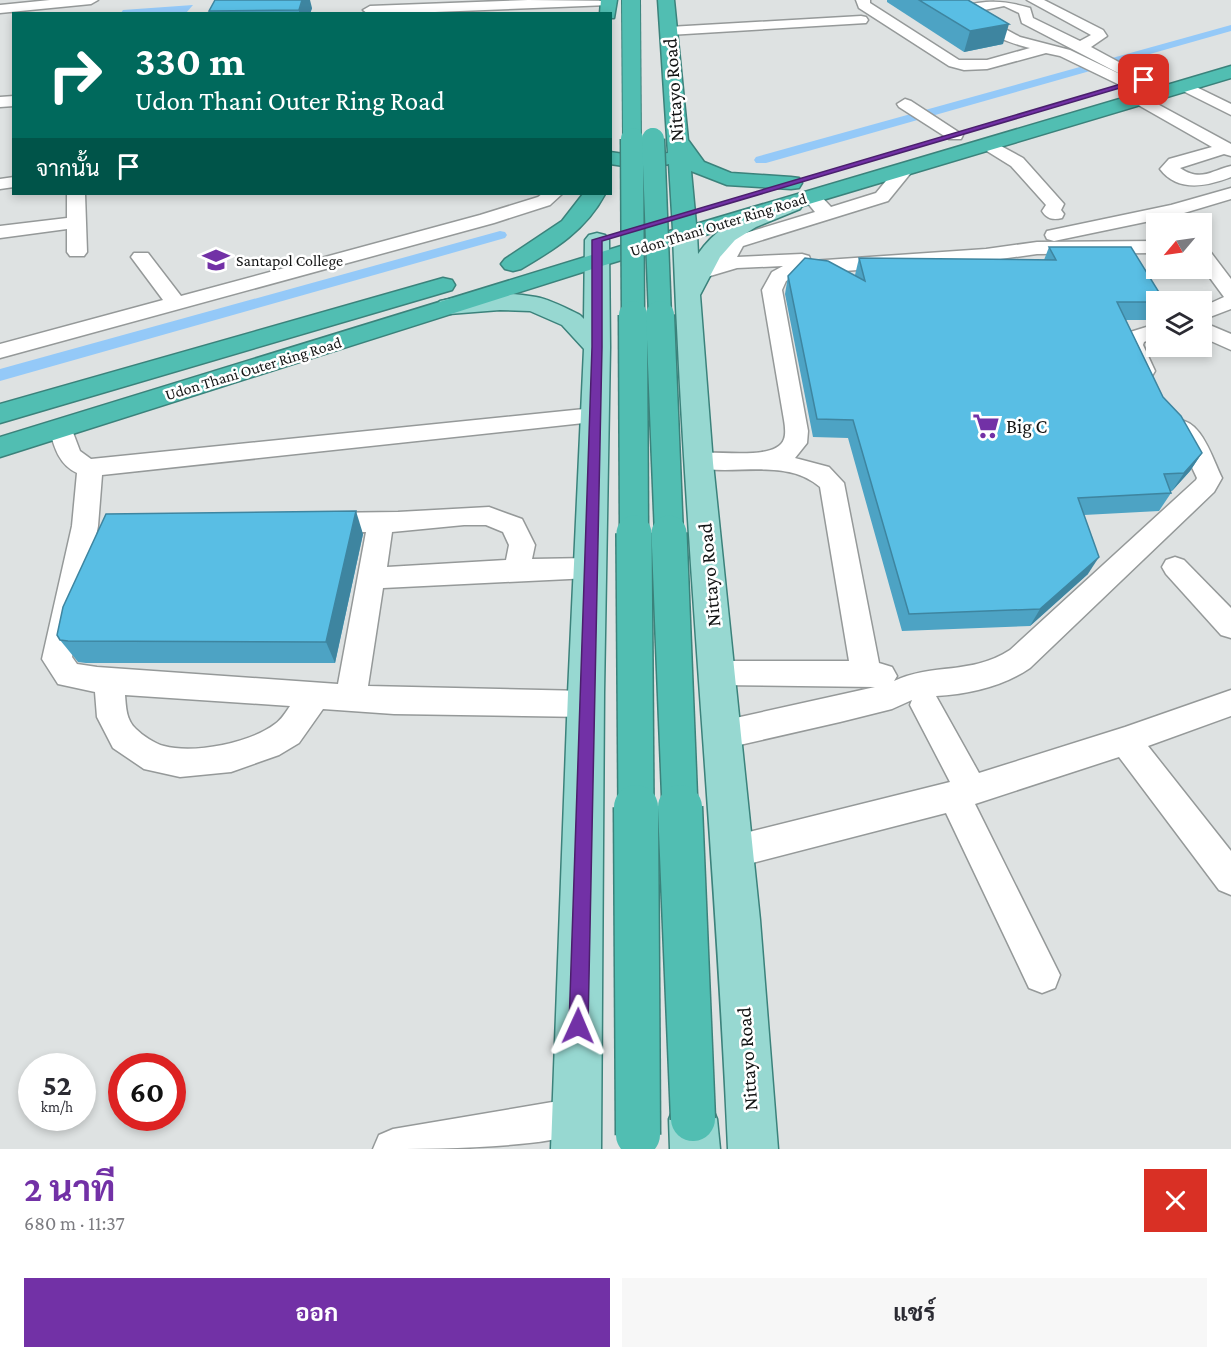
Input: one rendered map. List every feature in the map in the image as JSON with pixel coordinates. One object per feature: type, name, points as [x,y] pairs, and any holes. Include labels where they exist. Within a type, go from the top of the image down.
[{"type":"highway","name":"Nittayo Road","points":[[648,0],[694,1134]]},
{"type":"highway","name":"Nittayo Road","points":[[666,0],[685,224]]},
{"type":"highway","name":"Nittayo Road","points":[[614,4],[639,1142]]},
{"type":"highway","name":"Udon Thani Outer Ring Road","points":[[802,193],[947,129],[1231,54]]},
{"type":"highway","name":"Udon Thani Outer Ring Road","points":[[0,447],[449,306],[597,250],[802,193],[905,169],[988,144],[1128,81],[1184,86],[1231,72]]},
{"type":"highway","points":[[612,158],[627,162],[657,162],[669,158],[677,144],[697,166],[727,179],[802,193]]},
{"type":"highway","points":[[513,264],[566,231],[588,207],[594,195]]},
{"type":"highway","points":[[597,250],[602,195]]},
{"type":"highway","name":"Udon Thani Outer Ring Road","points":[[0,414],[513,264],[597,250]]},
{"type":"main road","points":[[694,285],[710,252],[729,233],[802,193]]},
{"type":"main road","name":"Nittayo Road","points":[[685,224],[694,285],[690,350],[733,852],[753,1149]]},
{"type":"main road","points":[[576,1134],[597,347],[597,250]]},
{"type":"main road","points":[[449,306],[500,302],[534,304],[571,320],[597,347]]},
{"type":"main road","points":[[597,347],[619,338],[645,336],[671,340],[690,350]]},
{"type":"street","points":[[0,9],[91,0]]},
{"type":"street","points":[[864,2],[887,0]]},
{"type":"street","points":[[1060,0],[1108,28]]},
{"type":"street","points":[[864,2],[954,63],[965,67],[982,65],[1047,48],[1054,44],[1053,41],[1006,15],[1037,2],[1108,28]]},
{"type":"street","points":[[1128,81],[1080,54],[1027,20],[1025,11],[1021,8],[1006,2],[964,10],[1015,40],[1047,48],[1080,54],[1096,57],[1128,81],[1185,124],[1229,149]]},
{"type":"street","points":[[370,10],[614,4]]},
{"type":"street","points":[[669,31],[861,20]]},
{"type":"street","points":[[1080,54],[1108,28]]},
{"type":"street","points":[[1184,86],[1228,106]]},
{"type":"street","points":[[909,106],[947,129]]},
{"type":"street","points":[[1185,124],[1228,106]]},
{"type":"street","points":[[988,144],[1017,162],[1030,175],[1054,204],[1051,210],[1054,214]]},
{"type":"street","points":[[1229,149],[1174,163],[1169,169],[1198,183],[1231,171]]},
{"type":"street","points":[[723,265],[736,242],[882,197],[905,169]]},
{"type":"street","points":[[802,193],[827,214]]},
{"type":"street","points":[[694,285],[723,265],[932,254],[1000,246],[1174,210],[1231,193]]},
{"type":"street","points":[[76,195],[77,252]]},
{"type":"street","points":[[0,351],[488,219],[544,201],[552,195]]},
{"type":"street","points":[[0,232],[76,222]]},
{"type":"street","points":[[769,460],[780,456],[794,446],[796,439],[796,420],[772,290],[778,276],[784,271],[986,255],[1037,248],[1146,247]]},
{"type":"street","points":[[141,257],[176,303]]},
{"type":"street","points":[[1212,267],[1231,293]]},
{"type":"street","points":[[1212,310],[1231,302]]},
{"type":"street","points":[[722,735],[892,696],[920,695],[956,682],[1005,669],[1020,659],[1205,486],[1210,478],[1188,434],[1161,404],[1132,345],[1135,338],[1146,334]]},
{"type":"street","points":[[61,428],[70,458],[90,468],[594,416]]},
{"type":"street","points":[[698,460],[769,460],[820,473],[832,483],[866,673]]},
{"type":"street","points":[[90,468],[96,526],[57,659],[68,675],[109,681],[394,701],[586,704]]},
{"type":"street","points":[[298,523],[381,522],[489,516],[513,526],[522,545],[519,559],[521,570]]},
{"type":"street","points":[[351,697],[381,522]]},
{"type":"street","points":[[1175,567],[1231,627]]},
{"type":"street","points":[[371,578],[590,568]]},
{"type":"street","points":[[718,673],[866,673],[920,695],[1042,975]]},
{"type":"street","points":[[109,681],[112,717],[124,738],[155,759],[180,763],[231,758],[268,745],[288,733],[317,694]]},
{"type":"street","points":[[733,852],[962,793],[1125,741],[1231,703]]},
{"type":"street","points":[[1125,741],[1231,878]]},
{"type":"street","points":[[393,1149],[576,1134]]},
{"type":"water","points":[[193,5],[187,12],[122,12],[123,10]]},
{"type":"building","points":[[215,0],[302,0],[299,10],[209,11]]},
{"type":"building","points":[[919,0],[968,0],[1009,24],[970,31]]},
{"type":"building","points":[[1049,247],[1131,247],[1146,271],[1146,279],[1151,279],[1158,291],[1146,291],[1146,302],[1117,302],[1163,397],[1181,416],[1202,453],[1184,473],[1164,474],[1171,493],[1078,498],[1099,557],[1040,609],[909,614],[853,420],[817,419],[788,276],[805,258],[828,261],[865,281],[859,258],[1056,260]]},
{"type":"building","points":[[356,511],[326,642],[68,641],[60,640],[57,635],[63,607],[106,514]]},
{"type":"waterway","points":[[761,160],[1231,28]]},
{"type":"waterway","points":[[0,375],[500,235]]},
{"type":"place","name":"Santapol College","points":[[216,260]]},
{"type":"place","name":"Big C","points":[[986,426]]},
{"type":"route","points":[[578,1026],[597,347],[597,240],[1144,80]]}]
